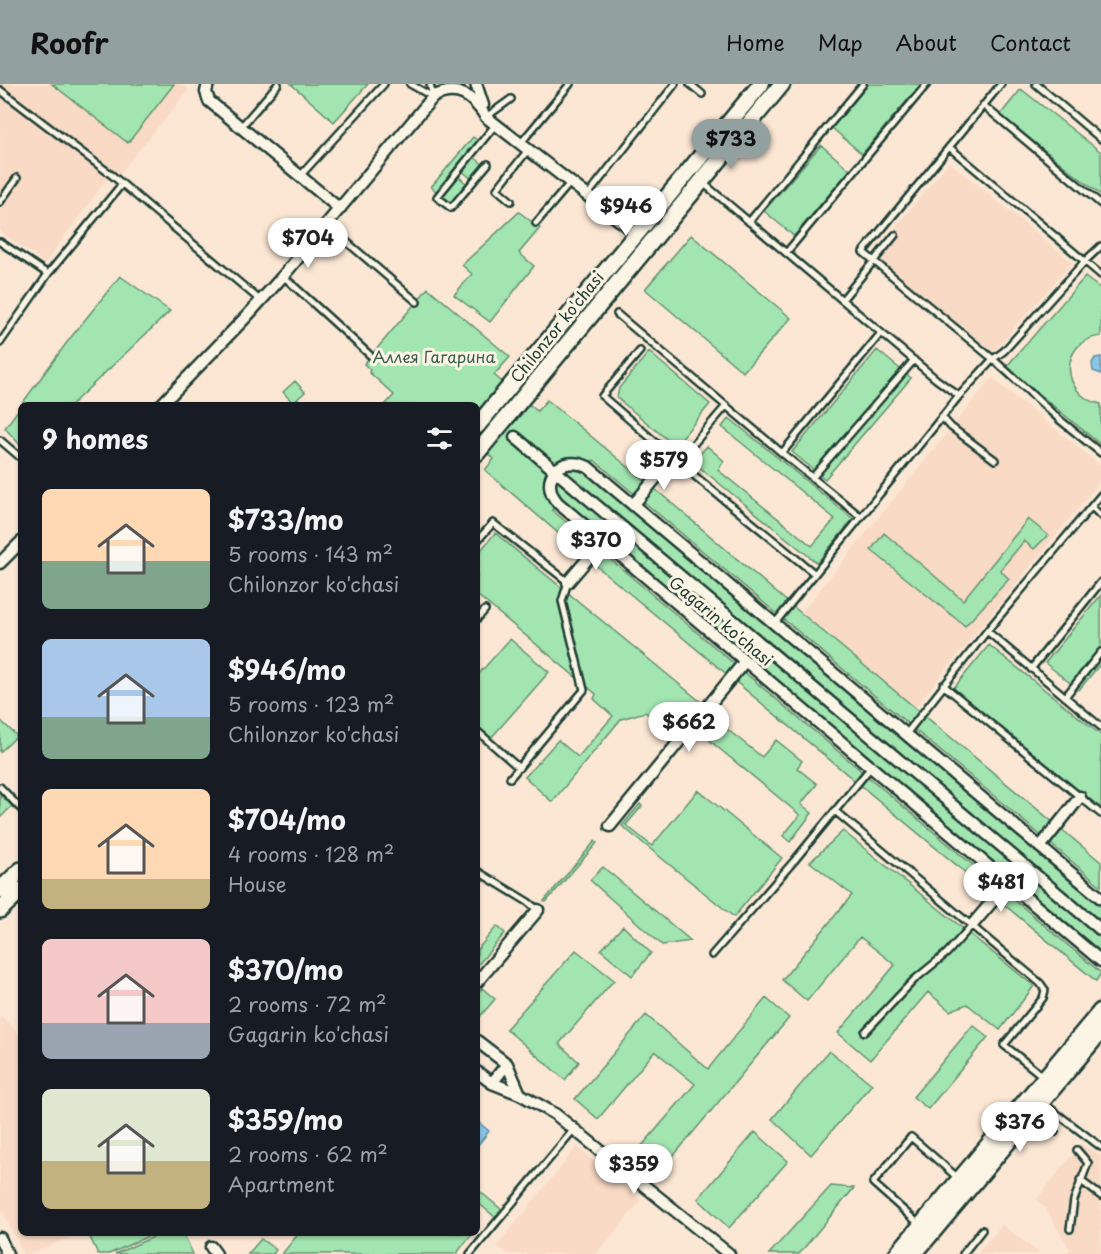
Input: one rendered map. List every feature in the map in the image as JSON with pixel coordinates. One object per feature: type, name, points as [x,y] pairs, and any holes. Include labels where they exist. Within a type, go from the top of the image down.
[{"type":"main road","name":"Chilonzor ko'chasi","points":[[480,449],[761,84]]},
{"type":"main road","name":"Chilonzor ko'chasi","points":[[480,423],[642,238],[700,181],[782,84]]},
{"type":"main road","points":[[0,890],[18,873]]},
{"type":"main road","points":[[0,910],[18,893]]},
{"type":"main road","points":[[897,1254],[1101,1011]]},
{"type":"main road","points":[[914,1254],[1101,1032]]},
{"type":"street","points":[[208,84],[206,92],[209,101],[340,209]]},
{"type":"street","points":[[164,402],[261,301],[433,97],[445,90],[471,89],[476,84],[486,117]]},
{"type":"street","points":[[464,91],[471,96],[486,117],[642,238]]},
{"type":"street","points":[[515,436],[1101,930]]},
{"type":"street","points":[[633,505],[676,460]]},
{"type":"street","name":"Gagarin ko'chasi","points":[[1101,898],[583,465],[575,462],[566,463],[555,471],[550,483],[551,495],[558,503],[1101,961]]},
{"type":"street","points":[[568,582],[603,541]]},
{"type":"street","points":[[0,562],[18,545]]},
{"type":"street","points":[[610,826],[745,661]]},
{"type":"street","points":[[1040,847],[1080,797]]},
{"type":"street","points":[[973,924],[1008,883]]},
{"type":"street","points":[[480,978],[538,910]]},
{"type":"street","points":[[480,1043],[507,1064],[520,1094]]},
{"type":"street","points":[[492,1083],[507,1064]]},
{"type":"street","points":[[480,1074],[492,1083],[520,1094],[555,1114],[729,1254]]},
{"type":"street","points":[[0,1238],[7,1254]]},
{"type":"lane","points":[[241,127],[278,84]]},
{"type":"lane","points":[[300,176],[384,84]]},
{"type":"lane","points":[[410,84],[433,97]]},
{"type":"lane","points":[[429,84],[433,97]]},
{"type":"lane","points":[[511,201],[497,189],[524,147],[570,84]]},
{"type":"lane","points":[[587,196],[675,84]]},
{"type":"lane","points":[[690,84],[702,94]]},
{"type":"lane","points":[[749,222],[863,84]]},
{"type":"lane","points":[[786,253],[927,84]]},
{"type":"lane","points":[[1000,84],[863,252],[993,359],[1060,420],[1101,453]]},
{"type":"lane","points":[[1036,84],[1101,139]]},
{"type":"lane","points":[[0,90],[122,184],[261,301]]},
{"type":"lane","points":[[486,117],[511,99]]},
{"type":"lane","points":[[983,105],[1101,204]]},
{"type":"lane","points":[[488,164],[451,208],[437,197],[496,124]]},
{"type":"lane","points":[[950,147],[1101,275]]},
{"type":"lane","points":[[0,202],[17,178]]},
{"type":"lane","points":[[700,181],[959,396]]},
{"type":"lane","points":[[536,223],[570,183]]},
{"type":"lane","points":[[0,342],[48,274],[122,184]]},
{"type":"lane","points":[[327,225],[417,302]]},
{"type":"lane","points":[[842,300],[895,235]]},
{"type":"lane","points":[[0,242],[48,274]]},
{"type":"lane","points":[[774,624],[959,396],[1101,246]]},
{"type":"lane","points":[[283,276],[371,356]]},
{"type":"lane","points":[[617,314],[861,517]]},
{"type":"lane","points":[[782,453],[881,333]]},
{"type":"lane","points":[[640,351],[602,396],[815,574]]},
{"type":"lane","points":[[812,478],[914,360]]},
{"type":"lane","points":[[676,460],[726,406]]},
{"type":"lane","points":[[942,417],[951,427],[995,460]]},
{"type":"lane","points":[[0,440],[18,455]]},
{"type":"lane","points":[[906,734],[987,631],[1101,495]]},
{"type":"lane","points":[[1092,507],[1101,516]]},
{"type":"lane","points":[[480,538],[493,523],[568,582],[562,601],[584,690],[510,778]]},
{"type":"lane","points":[[1031,669],[1101,582]]},
{"type":"lane","points":[[480,616],[485,610]]},
{"type":"lane","points":[[987,631],[1101,727]]},
{"type":"lane","points":[[1065,697],[1101,652]]},
{"type":"lane","points":[[943,685],[1101,814]]},
{"type":"lane","points":[[480,734],[519,768]]},
{"type":"lane","points":[[712,955],[871,767]]},
{"type":"lane","points":[[0,788],[18,806]]},
{"type":"lane","points":[[835,811],[973,924],[1031,974],[1045,990],[1043,998],[1004,1045],[1044,1078]]},
{"type":"lane","points":[[480,873],[538,910]]},
{"type":"lane","points":[[865,1032],[914,980],[947,953],[973,924]]},
{"type":"lane","points":[[1038,1107],[1055,1132]]},
{"type":"lane","points":[[1038,1107],[1101,1147]]},
{"type":"lane","points":[[470,1254],[574,1128]]},
{"type":"lane","points":[[921,1226],[873,1184],[912,1137],[960,1179]]},
{"type":"lane","points":[[1070,1229],[1074,1200],[1088,1163],[1077,1150]]},
{"type":"lane","points":[[1080,1180],[1101,1197]]},
{"type":"lane","points":[[963,1254],[982,1230]]},
{"type":"shaded area","points":[[0,84],[180,84],[189,90],[120,173],[106,180],[45,263],[0,231]]},
{"type":"shaded area","points":[[949,162],[1072,262],[993,352],[873,255]]},
{"type":"shaded area","points":[[992,378],[1101,466],[1101,480],[915,707],[802,612]]},
{"type":"shaded area","points":[[0,1015],[18,1033],[18,1236],[74,1236],[29,1254],[23,1254],[0,1205]]},
{"type":"shaded area","points":[[1081,1144],[1101,1156],[1101,1254],[1066,1254],[1070,1249],[1037,1199]]},
{"type":"shaded area","points":[[577,1147],[641,1201],[596,1254],[508,1254],[497,1246]]},
{"type":"shaded area","points":[[1002,1225],[1040,1254],[977,1254]]},
{"type":"green space","points":[[52,84],[174,84],[128,143]]},
{"type":"green space","points":[[291,84],[368,84],[334,122]]},
{"type":"green space","points":[[869,84],[921,84],[862,154],[832,128]]},
{"type":"green space","points":[[1021,89],[1101,152],[1101,195],[1000,115]]},
{"type":"green space","points":[[473,137],[480,142],[437,192],[431,187]]},
{"type":"green space","points":[[821,145],[850,170],[794,236],[764,211]]},
{"type":"green space","points":[[474,157],[484,165],[472,179],[462,171]]},
{"type":"green space","points":[[458,176],[467,184],[451,203],[442,196]]},
{"type":"green space","points":[[519,212],[540,228],[519,253],[534,266],[490,322],[454,295],[472,274],[462,265]]},
{"type":"green space","points":[[691,235],[791,318],[743,372],[645,289]]},
{"type":"green space","points":[[120,276],[170,311],[74,402],[23,402]]},
{"type":"green space","points":[[1085,277],[1101,289],[1101,336],[1087,340],[1077,348],[1071,358],[1070,369],[1072,380],[1078,391],[1087,399],[1101,404],[1101,445],[1006,367]]},
{"type":"green space","name":"Аллея Гагарина","points":[[428,288],[510,357],[494,375],[537,411],[547,400],[1101,862],[1101,886],[594,460],[584,472],[1101,907],[1101,952],[562,499],[552,510],[1101,973],[1096,981],[600,569],[487,472],[485,470],[494,459],[480,447],[480,402],[388,402],[394,395],[369,372],[370,370],[364,364]]},
{"type":"green space","points":[[877,350],[911,378],[825,479],[792,452]]},
{"type":"green space","points":[[649,352],[710,404],[675,446],[617,398],[619,388]]},
{"type":"green space","points":[[295,381],[305,392],[292,402],[283,392]]},
{"type":"green space","points":[[18,410],[18,443],[5,428]]},
{"type":"green space","points":[[729,418],[853,519],[817,563],[693,462],[707,446],[724,461],[718,470],[812,546],[835,519],[722,427]]},
{"type":"green space","points":[[1028,519],[1048,535],[1034,549],[1024,541],[1000,570],[1009,579],[965,626],[871,550],[884,533],[963,600]]},
{"type":"green space","points":[[495,533],[701,702],[674,734],[645,712],[621,719],[552,802],[525,777],[558,740],[578,757],[613,716],[594,699],[596,694],[480,597],[480,551]]},
{"type":"green space","points":[[1101,595],[1101,663],[1079,690],[1045,663]]},
{"type":"green space","points":[[510,639],[549,672],[491,738],[480,729],[480,673]]},
{"type":"green space","points":[[989,645],[1101,735],[1101,808],[953,689]]},
{"type":"green space","points":[[0,720],[17,736],[0,752]]},
{"type":"green space","points":[[723,726],[762,757],[776,740],[802,761],[797,768],[817,784],[801,804],[812,813],[790,842],[783,836],[800,815],[710,741]]},
{"type":"green space","points":[[698,790],[782,858],[734,917],[622,826],[640,804],[642,806],[626,825],[652,846]]},
{"type":"green space","points":[[0,795],[12,806],[0,818]]},
{"type":"green space","points":[[843,831],[1034,986],[1000,1030],[967,1004],[950,1011],[928,992],[870,1060],[838,1033],[895,965],[860,937],[807,1001],[782,980],[852,895],[810,862]]},
{"type":"green space","points":[[595,841],[597,843],[546,902],[544,901]]},
{"type":"green space","points":[[603,867],[691,941],[662,945],[590,880]]},
{"type":"green space","points":[[497,926],[505,933],[480,962],[480,946]]},
{"type":"green space","points":[[623,926],[651,953],[632,976],[601,950]]},
{"type":"green space","points":[[576,950],[614,980],[559,1044],[579,1062],[565,1080],[506,1029]]},
{"type":"green space","points":[[482,988],[495,999],[480,1016],[480,990]]},
{"type":"green space","points":[[766,998],[789,1018],[659,1173],[635,1154],[695,1084],[655,1051],[598,1119],[575,1099],[646,1015],[708,1069]]},
{"type":"green space","points":[[973,1025],[988,1037],[928,1109],[913,1097]]},
{"type":"green space","points":[[829,1051],[872,1084],[811,1155],[772,1119]]},
{"type":"green space","points":[[755,1132],[788,1161],[729,1228],[698,1199]]},
{"type":"green space","points":[[831,1186],[854,1188],[799,1254],[769,1254]]},
{"type":"green space","points":[[480,1192],[502,1210],[495,1217],[480,1204]]},
{"type":"green space","points":[[89,1236],[148,1236],[109,1254],[98,1254]]},
{"type":"green space","points":[[155,1236],[184,1236],[193,1254],[115,1254]]},
{"type":"green space","points":[[297,1236],[471,1236],[456,1254],[282,1254]]},
{"type":"green space","points":[[261,1239],[276,1250],[273,1254],[248,1254]]},
{"type":"water","points":[[1101,357],[1101,374],[1093,371],[1092,363],[1095,358]]},
{"type":"water","points":[[480,1124],[489,1131],[480,1142]]}]
